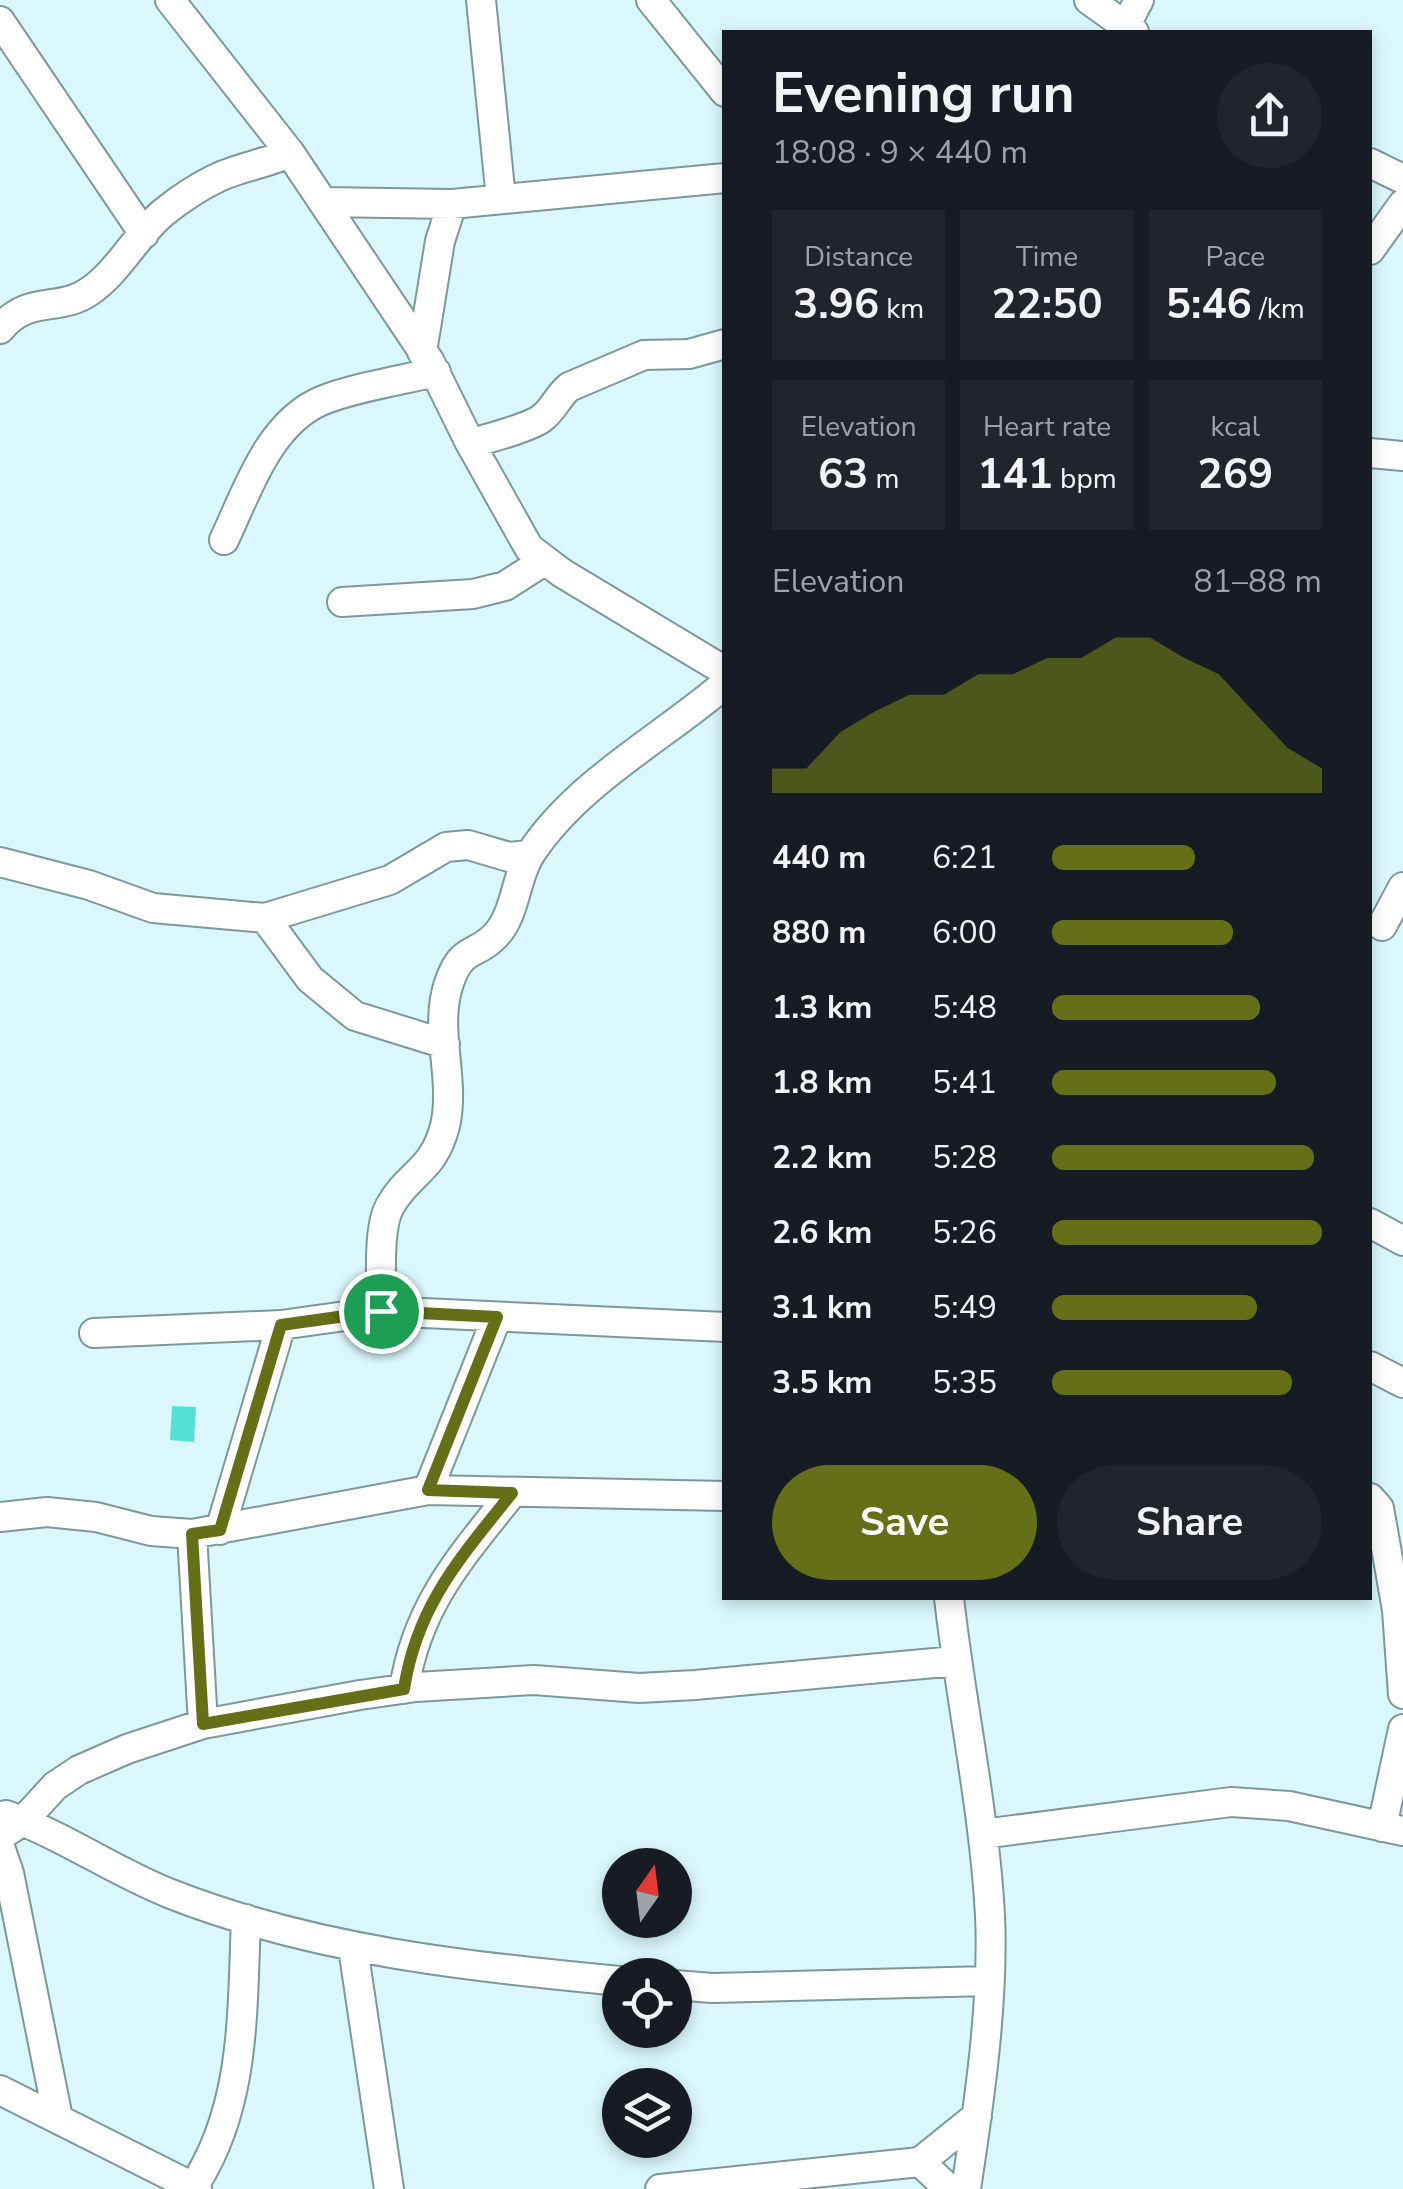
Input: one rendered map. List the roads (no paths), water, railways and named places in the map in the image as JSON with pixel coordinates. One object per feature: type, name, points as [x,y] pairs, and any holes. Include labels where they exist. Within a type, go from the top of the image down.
[{"type":"street","points":[[170,0],[290,153],[429,362],[528,548],[722,669]]},
{"type":"street","points":[[481,0],[501,199]]},
{"type":"street","points":[[651,0],[722,88]]},
{"type":"street","points":[[1089,0],[1128,30],[1139,0]]},
{"type":"street","points":[[0,21],[144,234]]},
{"type":"street","points":[[0,329],[16,314],[35,305],[66,302],[92,290],[164,212],[218,178],[290,153]]},
{"type":"street","points":[[1372,164],[1403,180]]},
{"type":"street","points":[[323,202],[452,204],[722,178]]},
{"type":"street","points":[[429,362],[440,240],[452,204]]},
{"type":"street","points":[[1372,247],[1403,204]]},
{"type":"street","points":[[470,443],[494,438],[543,418],[569,386],[644,355],[688,354],[722,345]]},
{"type":"street","points":[[224,540],[265,455],[286,426],[320,401],[429,362]]},
{"type":"street","points":[[1372,453],[1403,456]]},
{"type":"street","points":[[342,602],[474,594],[505,586],[544,561]]},
{"type":"street","points":[[381,1311],[382,1237],[387,1210],[428,1166],[446,1123],[450,1072],[442,1029],[448,984],[462,956],[496,936],[529,855],[552,827],[608,774],[722,687]]},
{"type":"street","points":[[0,862],[90,885],[153,908],[266,918],[390,880],[446,848],[468,845],[509,858],[529,855]]},
{"type":"street","points":[[1385,927],[1403,887]]},
{"type":"street","points":[[266,918],[310,979],[355,1016],[445,1044]]},
{"type":"street","points":[[1372,1224],[1403,1241]]},
{"type":"street","points":[[94,1333],[281,1325],[381,1311],[722,1326]]},
{"type":"street","points":[[428,1490],[497,1317]]},
{"type":"street","points":[[203,1724],[206,1532],[281,1325]]},
{"type":"street","points":[[1372,1367],[1403,1382]]},
{"type":"street","points":[[0,1517],[47,1512],[96,1517],[151,1531],[206,1532],[428,1490],[722,1496]]},
{"type":"street","points":[[404,1689],[408,1660],[438,1589],[512,1493]]},
{"type":"street","points":[[1372,1500],[1379,1508],[1397,1610],[1403,1694]]},
{"type":"street","points":[[949,1600],[990,1918],[977,2116],[966,2189]]},
{"type":"street","points":[[602,1979],[352,1948],[172,1894],[8,1823],[79,1770],[127,1749],[203,1724],[404,1689],[534,1680],[639,1688],[956,1661]]},
{"type":"street","points":[[982,1834],[1230,1802],[1289,1806],[1392,1829],[1403,1729]]},
{"type":"street","points":[[0,1847],[9,1873],[58,2118]]},
{"type":"street","points":[[0,2090],[195,2188],[212,2158],[238,2065],[246,1919]]},
{"type":"street","points":[[352,1948],[389,2189]]},
{"type":"street","points":[[692,1986],[988,1981]]},
{"type":"street","points":[[660,2189],[920,2162],[977,2116]]},
{"type":"street","points":[[920,2162],[949,2189]]}]
